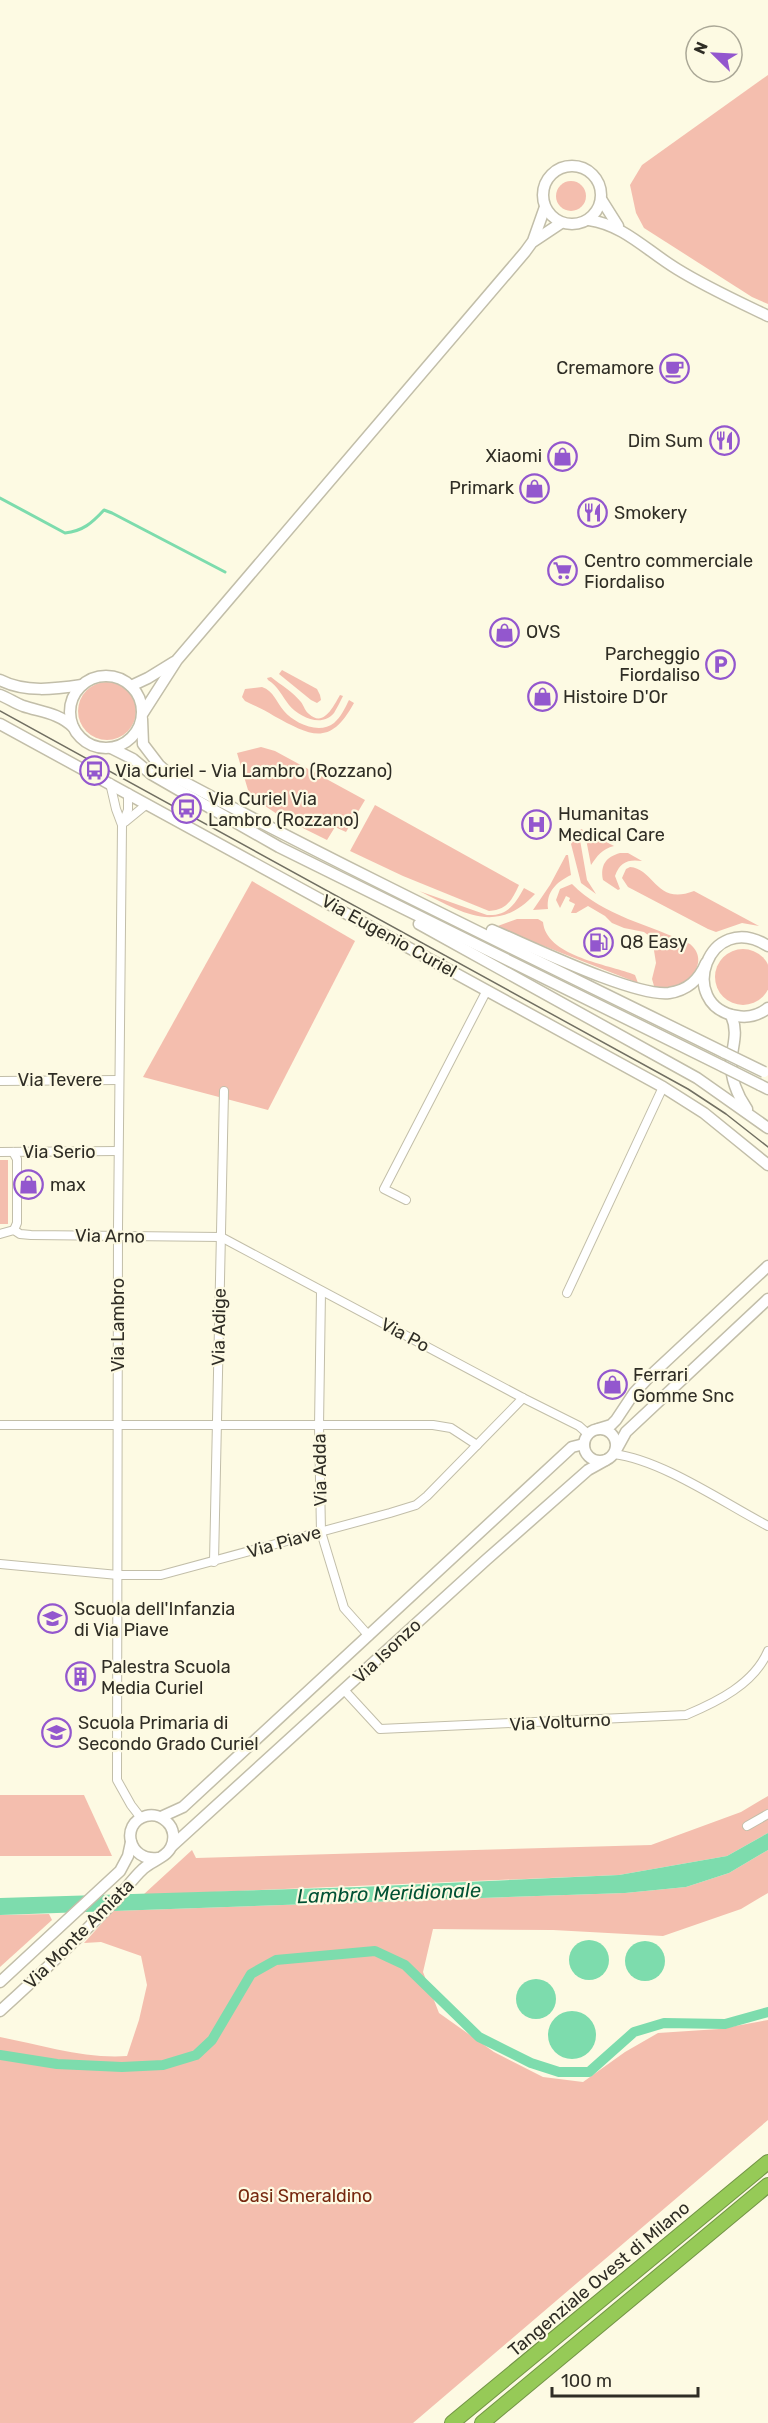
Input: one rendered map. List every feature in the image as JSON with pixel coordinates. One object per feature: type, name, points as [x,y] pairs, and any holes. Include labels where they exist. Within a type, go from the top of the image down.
[{"type":"highway","name":"Tangenziale Ovest di Milano","points":[[452,2423],[768,2162]]},
{"type":"highway","name":"Tangenziale Ovest di Milano","points":[[482,2423],[768,2184]]},
{"type":"main road","points":[[620,229],[612,220],[601,199],[596,178],[588,171],[568,166],[557,170],[549,177],[542,197],[549,214],[561,223],[575,225],[589,220],[608,223],[677,269],[768,316]]},
{"type":"main road","points":[[589,220],[597,211],[601,199]]},
{"type":"main road","points":[[533,241],[545,207]]},
{"type":"main road","points":[[0,695],[23,706],[52,713],[64,719],[79,737],[90,745],[111,748],[121,746],[132,738],[142,716],[177,660],[533,241],[561,223]]},
{"type":"main road","points":[[131,686],[177,660]]},
{"type":"main road","points":[[0,680],[21,687],[40,689],[82,685],[94,678],[108,676],[121,679],[131,686],[141,700],[142,716]]},
{"type":"main road","points":[[73,728],[70,717],[71,703],[82,685]]},
{"type":"main road","name":"Via Eugenio Curiel","points":[[142,716],[143,744],[169,774],[285,836],[725,1053],[766,1079]]},
{"type":"main road","name":"Via Eugenio Curiel","points":[[0,724],[663,1087],[704,1113],[768,1165]]},
{"type":"main road","name":"Via Eugenio Curiel","points":[[111,748],[133,759],[151,774],[177,789],[360,888],[723,1066],[766,1079]]},
{"type":"main road","points":[[360,888],[455,945],[697,1078],[768,1128]]},
{"type":"main road","points":[[468,918],[549,955],[651,992],[667,993],[688,987],[700,977],[706,963],[718,946],[737,938],[758,940],[768,946]]},
{"type":"main road","points":[[706,963],[703,976],[705,989],[710,1000],[719,1010],[742,1017],[753,1016],[768,1008]]},
{"type":"main road","points":[[731,1015],[735,1030],[735,1045],[731,1064],[738,1096],[752,1116]]},
{"type":"main road","name":"Via Isonzo","points":[[161,1817],[183,1808],[572,1447],[611,1425],[634,1393],[649,1377],[768,1266]]},
{"type":"main road","name":"Via Isonzo","points":[[172,1846],[345,1691],[486,1560],[588,1470],[611,1456],[626,1432],[768,1299]]},
{"type":"main road","points":[[611,1434],[616,1442],[611,1456],[595,1461],[590,1458],[584,1449],[590,1436],[611,1434]]},
{"type":"main road","points":[[154,1815],[161,1817],[167,1821],[173,1833],[172,1846],[158,1858],[144,1858],[133,1849],[132,1828],[141,1818],[154,1815]]},
{"type":"main road","name":"Via Monte Amiata","points":[[0,1982],[120,1870],[128,1856],[131,1842]]},
{"type":"main road","name":"Via Monte Amiata","points":[[0,2011],[63,1954],[130,1885],[141,1870],[158,1858]]},
{"type":"street","points":[[110,783],[122,825]]},
{"type":"street","points":[[122,825],[128,810],[128,793]]},
{"type":"street","points":[[122,825],[147,804]]},
{"type":"street","name":"Via Lambro","points":[[122,825],[118,1151],[117,1780],[141,1818]]},
{"type":"street","points":[[406,1200],[384,1189],[487,990]]},
{"type":"street","name":"Via Tevere","points":[[0,1081],[119,1080]]},
{"type":"street","points":[[567,1293],[663,1087]]},
{"type":"street","name":"Via Adige","points":[[214,1562],[224,1092]]},
{"type":"street","name":"Via Serio","points":[[0,1152],[118,1151]]},
{"type":"street","points":[[13,1152],[17,1159],[14,1230]]},
{"type":"street","name":"Via Arno","points":[[0,1234],[14,1230],[20,1234],[31,1235],[221,1237]]},
{"type":"street","name":"Via Po","points":[[221,1237],[579,1426],[590,1436]]},
{"type":"street","name":"Via Adda","points":[[321,1291],[319,1426],[321,1532],[344,1608],[369,1636]]},
{"type":"street","name":"Via Piave","points":[[0,1564],[118,1575],[161,1575],[416,1504],[523,1398]]},
{"type":"street","points":[[0,1425],[434,1425],[451,1428],[477,1445]]},
{"type":"street","points":[[611,1456],[632,1457],[653,1465],[768,1527]]},
{"type":"street","name":"Via Volturno","points":[[345,1691],[380,1729],[686,1715],[715,1702],[741,1686],[765,1658],[768,1651]]},
{"type":"street","points":[[747,1826],[768,1814]]},
{"type":"green space","points":[[768,75],[768,304],[752,297],[644,228],[636,213],[630,185],[642,165]]},
{"type":"green space","points":[[571,181],[582,185],[586,196],[582,207],[571,211],[560,207],[556,196],[560,185]]},
{"type":"green space","points":[[282,670],[317,689],[321,700],[317,703],[311,700],[279,674]]},
{"type":"green space","points":[[271,677],[294,695],[314,718],[328,714],[340,695],[343,696],[334,713],[329,717],[323,720],[311,719],[304,717],[289,705],[268,680],[267,678]]},
{"type":"green space","points":[[101,682],[113,682],[128,690],[136,705],[136,717],[128,732],[113,740],[101,740],[86,732],[78,717],[78,705],[86,690]]},
{"type":"green space","points":[[262,687],[272,694],[281,708],[294,720],[314,728],[334,723],[349,700],[354,703],[337,726],[328,732],[319,734],[299,729],[245,701],[242,697],[245,689]]},
{"type":"green space","points":[[261,747],[275,751],[365,800],[346,832],[335,827],[327,840],[282,817],[253,798],[248,790],[237,753]]},
{"type":"green space","points":[[375,805],[519,885],[511,900],[500,909],[489,911],[403,876],[350,851]]},
{"type":"green space","points":[[581,829],[614,846],[600,853],[591,865],[586,839],[580,840],[587,880],[596,894],[581,883],[571,844]]},
{"type":"green space","points":[[620,853],[628,853],[642,861],[629,861],[619,867],[615,876],[620,889],[618,890],[603,880],[602,870],[608,859]]},
{"type":"green space","points":[[568,855],[571,875],[561,881],[551,892],[548,909],[533,910],[550,885]]},
{"type":"green space","points":[[630,867],[638,869],[664,891],[681,894],[694,891],[759,926],[742,923],[716,932],[708,929],[628,887],[622,878],[626,869]]},
{"type":"green space","points":[[252,881],[355,941],[268,1110],[143,1077]]},
{"type":"green space","points":[[572,884],[584,895],[613,912],[690,944],[697,952],[696,969],[683,983],[673,987],[654,986],[652,979],[656,963],[652,938],[644,932],[612,923],[588,906],[576,913],[571,913],[575,904],[566,896],[560,908],[556,900],[560,889]]},
{"type":"green space","points":[[524,888],[535,894],[521,907],[492,917],[464,912],[419,891],[487,915],[494,915],[510,908]]},
{"type":"green space","points":[[517,919],[538,919],[543,922],[554,943],[592,962],[635,975],[638,983],[495,927]]},
{"type":"green space","points":[[743,949],[754,951],[763,957],[769,966],[771,977],[769,988],[763,997],[754,1003],[743,1005],[732,1003],[723,997],[717,988],[715,977],[717,966],[723,957],[732,951]]},
{"type":"green space","points":[[0,1160],[8,1160],[8,1224],[0,1224]]},
{"type":"green space","points":[[0,1795],[84,1795],[112,1856],[0,1856]]},
{"type":"green space","points":[[768,1796],[768,1833],[727,1856],[619,1875],[143,1895],[192,1850],[196,1858],[651,1845],[741,1812]]},
{"type":"green space","name":"Oasi Smeraldino","points":[[768,1850],[768,1893],[741,1909],[663,1936],[553,1930],[433,1929],[423,1972],[439,2013],[494,2052],[543,2077],[583,2082],[625,2052],[658,2033],[719,2029],[768,2020],[768,2120],[413,2423],[0,2423],[0,2037],[79,2053],[127,2056],[147,1985],[141,1956],[101,1942],[84,1943],[113,1911],[625,1893],[686,1887],[729,1873]]},
{"type":"green space","points":[[49,1914],[52,1920],[0,1967],[0,1915]]},
{"type":"water","name":"Lambro Meridionale","points":[[768,1833],[768,1850],[729,1873],[686,1887],[625,1893],[0,1915],[0,1898],[359,1887],[619,1875],[727,1856]]},
{"type":"water","points":[[589,1940],[597,1941],[603,1946],[608,1952],[608,1968],[603,1974],[597,1979],[589,1980],[581,1979],[575,1974],[570,1968],[569,1960],[570,1952],[575,1946],[581,1941]]},
{"type":"water","points":[[645,1941],[653,1942],[659,1947],[664,1953],[664,1969],[659,1975],[653,1980],[645,1981],[637,1980],[631,1975],[626,1969],[625,1961],[626,1953],[631,1947],[637,1942]]},
{"type":"water","points":[[536,1979],[544,1980],[550,1985],[555,1991],[555,2007],[550,2013],[544,2018],[536,2019],[528,2018],[522,2013],[517,2007],[516,1999],[517,1991],[522,1985],[528,1980]]},
{"type":"water","points":[[572,2011],[589,2018],[596,2035],[589,2052],[572,2059],[555,2052],[548,2035],[555,2018]]},
{"type":"waterway","points":[[0,498],[65,533],[87,526],[104,510],[225,572]]},
{"type":"waterway","points":[[0,2055],[57,2064],[122,2067],[163,2065],[196,2055],[212,2040],[251,1974],[276,1960],[375,1951],[405,1965],[479,2037],[531,2063],[559,2072],[589,2072],[634,2032],[664,2023],[725,2024],[768,2012]]},
{"type":"tram line","points":[[0,711],[688,1089],[726,1114],[768,1147]]},
{"type":"place","name":"Cremamore","points":[[675,368]]},
{"type":"place","name":"Dim Sum","points":[[724,441]]},
{"type":"place","name":"Xiaomi","points":[[563,456]]},
{"type":"place","name":"Primark","points":[[535,488]]},
{"type":"place","name":"Smokery","points":[[593,513]]},
{"type":"place","name":"Centro commerciale Fiordaliso","points":[[563,571]]},
{"type":"place","name":"OVS","points":[[505,632]]},
{"type":"place","name":"Parcheggio Fiordaliso","points":[[721,664]]},
{"type":"place","name":"Histoire D'Or","points":[[542,697]]},
{"type":"place","name":"Via Curiel - Via Lambro (Rozzano)","points":[[94,771]]},
{"type":"place","name":"Via Curiel Via Lambro (Rozzano)","points":[[187,809]]},
{"type":"place","name":"Humanitas Medical Care","points":[[537,824]]},
{"type":"place","name":"Q8 Easy","points":[[599,942]]},
{"type":"place","name":"max","points":[[29,1185]]},
{"type":"place","name":"Ferrari Gomme Snc","points":[[612,1385]]},
{"type":"place","name":"Scuola dell'Infanzia di Via Piave","points":[[53,1619]]},
{"type":"place","name":"Palestra Scuola Media Curiel","points":[[80,1677]]},
{"type":"place","name":"Scuola Primaria di Secondo Grado Curiel","points":[[57,1733]]}]
